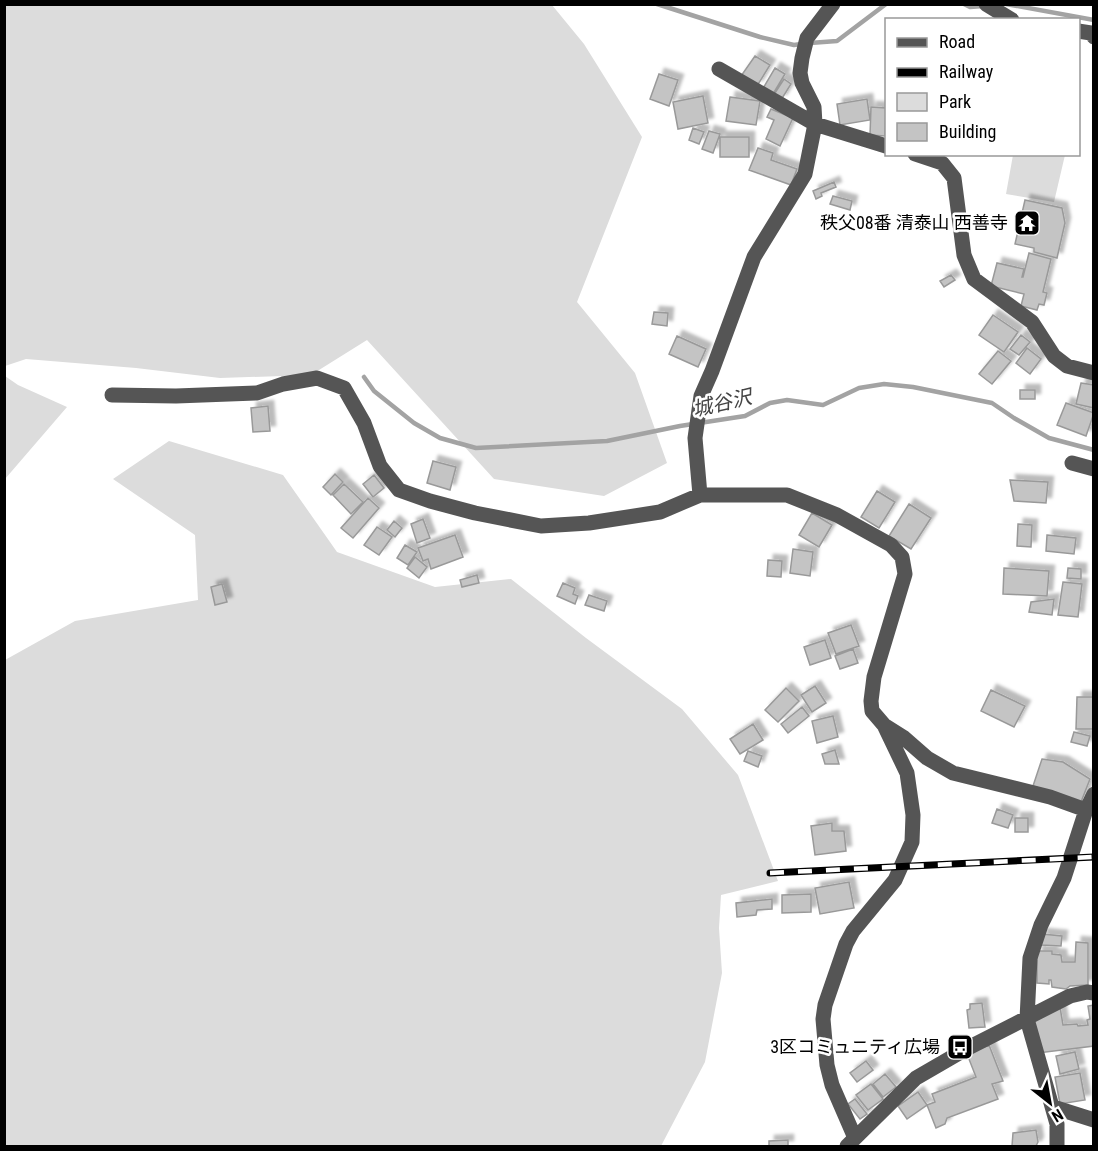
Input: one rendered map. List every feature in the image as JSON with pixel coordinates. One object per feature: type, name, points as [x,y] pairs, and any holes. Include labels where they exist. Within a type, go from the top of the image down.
[{"type":"street","points":[[700,492],[695,438],[701,396],[754,256],[805,174],[815,124],[814,107],[800,74],[802,58],[807,38],[833,4]]},
{"type":"street","points":[[986,4],[1009,18]]},
{"type":"street","points":[[1080,31],[1091,33],[1094,37]]},
{"type":"street","points":[[719,69],[815,124],[885,146]]},
{"type":"street","points":[[921,156],[942,163],[954,178],[964,255],[974,279],[1032,322],[1054,356],[1067,366],[1094,373]]},
{"type":"street","points":[[112,395],[176,396],[257,393],[284,384],[317,378],[344,388],[364,423],[380,466],[399,490],[475,513],[541,526],[589,523],[660,512],[700,492],[758,493],[787,495],[837,515],[885,541],[902,557],[905,574],[871,689],[872,711],[884,725],[907,773],[913,815],[912,842],[895,880],[853,931],[846,944],[825,1005],[823,1019],[827,1065],[851,1142],[916,1078],[966,1049],[1070,996],[1087,992],[1094,993]]},
{"type":"street","points":[[1072,463],[1094,469]]},
{"type":"street","points":[[884,725],[903,737],[927,758],[953,773],[1050,797],[1086,810]]},
{"type":"street","points":[[1057,1146],[1057,1124],[1027,1018],[1030,958],[1041,926],[1064,878],[1086,810],[1094,794]]},
{"type":"street","points":[[1053,1107],[1094,1120]]},
{"type":"green space","points":[[5,5],[552,5],[584,44],[642,137],[577,302],[635,373],[667,463],[604,496],[494,479],[367,340],[311,375],[220,378],[26,359],[5,366]]},
{"type":"green space","points":[[1013,156],[1065,156],[1054,202],[1006,194]]},
{"type":"green space","points":[[5,376],[18,385],[67,407],[5,479]]},
{"type":"green space","points":[[169,441],[283,475],[337,552],[435,587],[511,579],[682,709],[738,775],[778,881],[721,895],[719,928],[722,973],[705,1062],[661,1146],[5,1146],[5,660],[75,621],[198,600],[195,535],[113,479]]},
{"type":"building","points":[[755,56],[770,65],[757,86],[741,76]]},
{"type":"building","points":[[775,68],[785,74],[773,94],[762,90]]},
{"type":"building","points":[[659,74],[678,80],[669,106],[650,99]]},
{"type":"building","points":[[784,79],[791,84],[781,100],[773,96]]},
{"type":"building","points":[[703,96],[708,123],[678,129],[673,102]]},
{"type":"building","points":[[730,97],[760,101],[756,125],[726,121]]},
{"type":"building","points":[[867,99],[870,120],[840,125],[837,104]]},
{"type":"building","points":[[871,107],[885,108],[885,136],[870,135]]},
{"type":"building","points":[[771,109],[793,118],[780,146],[766,139],[774,120],[767,117]]},
{"type":"building","points":[[693,128],[704,132],[699,144],[689,140]]},
{"type":"building","points":[[709,131],[720,134],[713,153],[702,149]]},
{"type":"building","points":[[720,137],[749,137],[749,157],[720,157]]},
{"type":"building","points":[[758,148],[773,153],[771,160],[797,169],[791,185],[749,170]]},
{"type":"building","points":[[834,182],[836,187],[821,193],[822,196],[816,199],[813,191]]},
{"type":"building","points":[[833,196],[852,201],[850,210],[830,204]]},
{"type":"building","points":[[1025,200],[1062,208],[1065,223],[1057,258],[1034,252],[1034,248],[1015,244]]},
{"type":"building","points":[[1029,253],[1051,259],[1043,292],[1047,293],[1044,305],[1039,304],[1037,310],[1021,306],[1024,294],[991,286],[997,263],[1024,269],[1023,277]]},
{"type":"building","points":[[951,275],[955,280],[944,287],[940,281]]},
{"type":"building","points":[[654,312],[668,313],[667,326],[652,324]]},
{"type":"building","points":[[993,315],[1018,332],[1004,352],[979,335]]},
{"type":"building","points":[[1021,335],[1030,342],[1019,355],[1010,349]]},
{"type":"building","points":[[677,336],[706,349],[698,367],[669,354]]},
{"type":"building","points":[[1027,348],[1041,359],[1030,374],[1016,363]]},
{"type":"building","points":[[998,351],[1011,361],[992,384],[979,374]]},
{"type":"building","points":[[1081,383],[1094,385],[1094,408],[1076,404]]},
{"type":"building","points":[[1020,390],[1035,390],[1035,399],[1020,399]]},
{"type":"building","points":[[1066,403],[1094,413],[1086,436],[1057,425]]},
{"type":"building","points":[[268,406],[270,431],[253,432],[251,408]]},
{"type":"building","points":[[433,461],[456,467],[450,490],[427,483]]},
{"type":"building","points":[[335,474],[343,482],[331,495],[323,487]]},
{"type":"building","points":[[374,475],[384,488],[373,497],[363,484]]},
{"type":"building","points":[[1010,480],[1048,482],[1046,503],[1014,501]]},
{"type":"building","points":[[344,484],[363,502],[351,514],[333,495]]},
{"type":"building","points":[[877,491],[895,502],[879,528],[861,517]]},
{"type":"building","points":[[368,498],[379,508],[353,538],[341,528]]},
{"type":"building","points":[[909,504],[931,518],[911,549],[889,536]]},
{"type":"building","points":[[812,513],[832,525],[819,547],[799,535]]},
{"type":"building","points":[[423,519],[430,538],[417,543],[411,524]]},
{"type":"building","points":[[394,521],[402,528],[395,537],[387,530]]},
{"type":"building","points":[[1018,524],[1032,525],[1031,547],[1017,546]]},
{"type":"building","points":[[377,527],[392,537],[379,555],[364,545]]},
{"type":"building","points":[[455,535],[463,557],[431,569],[428,559],[423,561],[418,548]]},
{"type":"building","points":[[1047,535],[1076,538],[1074,554],[1046,551]]},
{"type":"building","points":[[405,545],[417,552],[408,565],[397,558]]},
{"type":"building","points":[[793,549],[813,552],[810,576],[790,573]]},
{"type":"building","points":[[415,557],[427,567],[419,578],[407,568]]},
{"type":"building","points":[[768,560],[782,561],[781,577],[767,576]]},
{"type":"building","points":[[1004,568],[1049,571],[1047,596],[1003,594]]},
{"type":"building","points":[[1068,568],[1081,569],[1081,579],[1067,578]]},
{"type":"building","points":[[477,575],[479,583],[462,587],[460,580]]},
{"type":"building","points":[[1063,582],[1082,584],[1078,617],[1058,615]]},
{"type":"building","points":[[563,583],[575,588],[573,594],[578,596],[575,604],[557,596]]},
{"type":"building","points":[[222,584],[227,602],[215,605],[211,587]]},
{"type":"building","points":[[589,595],[607,601],[604,611],[585,605]]},
{"type":"building","points":[[1054,599],[1052,615],[1029,612],[1031,602]]},
{"type":"building","points":[[851,625],[859,646],[836,654],[828,633]]},
{"type":"building","points":[[825,640],[831,658],[810,665],[804,647]]},
{"type":"building","points":[[853,649],[858,663],[840,669],[835,656]]},
{"type":"building","points":[[815,686],[826,703],[812,712],[801,695]]},
{"type":"building","points":[[786,688],[799,701],[778,722],[765,710]]},
{"type":"building","points":[[991,690],[1025,706],[1014,727],[981,711]]},
{"type":"building","points":[[1077,697],[1094,697],[1094,729],[1076,729]]},
{"type":"building","points":[[802,707],[809,716],[788,733],[781,724]]},
{"type":"building","points":[[833,716],[838,737],[817,743],[812,721]]},
{"type":"building","points":[[753,724],[763,740],[740,754],[730,739]]},
{"type":"building","points":[[1074,732],[1090,736],[1087,746],[1071,742]]},
{"type":"building","points":[[835,750],[839,764],[825,764],[822,754]]},
{"type":"building","points":[[748,751],[762,756],[758,767],[744,761]]},
{"type":"building","points":[[1042,759],[1063,762],[1090,779],[1081,802],[1033,786]]},
{"type":"building","points":[[997,809],[1013,815],[1008,828],[992,823]]},
{"type":"building","points":[[1015,818],[1028,818],[1028,832],[1015,832]]},
{"type":"building","points":[[832,823],[832,831],[844,831],[846,851],[815,855],[811,826]]},
{"type":"building","points":[[849,882],[854,908],[820,914],[815,888]]},
{"type":"building","points":[[811,894],[811,912],[782,913],[782,895]]},
{"type":"building","points":[[772,899],[772,909],[757,910],[756,915],[737,917],[736,903]]},
{"type":"building","points":[[1042,934],[1062,936],[1061,946],[1041,945]]},
{"type":"building","points":[[1076,942],[1088,943],[1088,985],[1070,986],[1066,989],[1052,987],[1051,980],[1049,984],[1037,983],[1037,951],[1052,951],[1052,954],[1061,955],[1062,962],[1075,962]]},
{"type":"building","points":[[982,1003],[985,1027],[969,1028],[967,1010],[970,1009],[970,1004]]},
{"type":"building","points":[[1094,1005],[1094,1046],[1038,1053],[1034,1019],[1060,1007],[1063,1025],[1088,1025],[1087,1020],[1090,1019],[1088,1006]]},
{"type":"building","points":[[989,1045],[1003,1081],[992,1084],[998,1099],[947,1118],[945,1124],[936,1128],[927,1105],[935,1102],[932,1094],[976,1077],[967,1054]]},
{"type":"building","points":[[1075,1052],[1079,1069],[1060,1074],[1056,1056]]},
{"type":"building","points":[[866,1061],[873,1070],[857,1082],[850,1073]]},
{"type":"building","points":[[1080,1073],[1085,1100],[1060,1104],[1055,1077]]},
{"type":"building","points":[[885,1074],[896,1087],[883,1097],[873,1084]]},
{"type":"building","points":[[871,1084],[883,1099],[868,1110],[856,1095]]},
{"type":"building","points":[[918,1092],[927,1105],[907,1119],[898,1106]]},
{"type":"building","points":[[855,1099],[867,1114],[860,1119],[848,1104]]},
{"type":"building","points":[[1036,1130],[1038,1142],[1036,1146],[1012,1146],[1013,1133]]},
{"type":"building","points":[[788,1140],[788,1146],[769,1146],[769,1141]]},
{"type":"waterway","points":[[657,4],[760,37],[794,45],[801,44]]},
{"type":"waterway","points":[[810,43],[837,41],[886,4]]},
{"type":"waterway","points":[[964,4],[970,7],[984,6]]},
{"type":"waterway","points":[[1006,4],[1094,20]]},
{"type":"waterway","name":"城谷沢","points":[[364,377],[374,391],[414,423],[440,438],[476,448],[607,441],[745,416],[770,403],[787,400],[823,405],[859,388],[884,384],[913,387],[992,403],[1049,438],[1094,450]]},
{"type":"railway","points":[[770,873],[1094,857]]},
{"type":"place","name":"秩父08番 清泰山 西善寺","points":[[1027,223]]},
{"type":"place","name":"3区コミュニティ広場","points":[[960,1047]]}]
